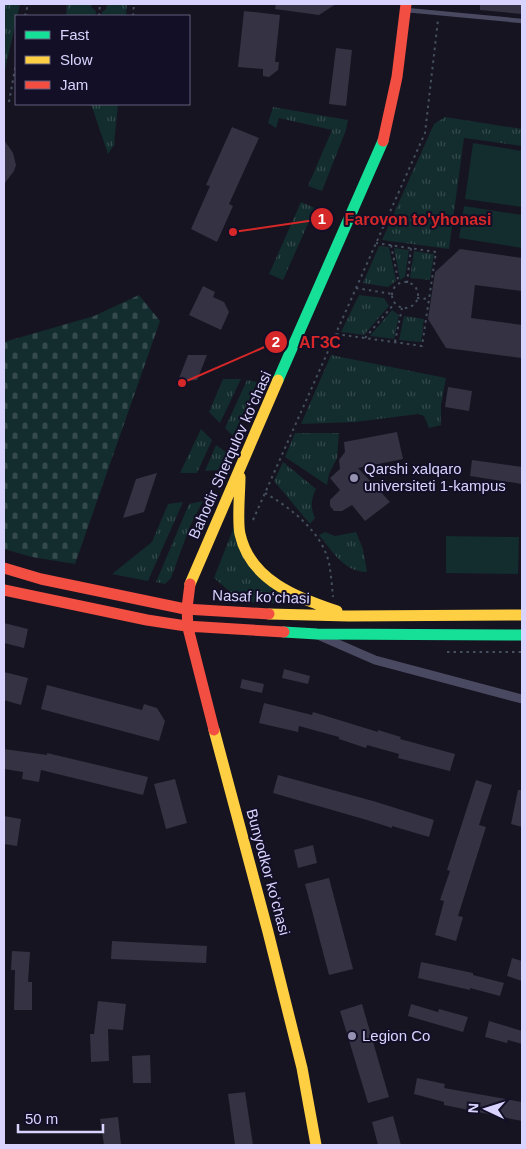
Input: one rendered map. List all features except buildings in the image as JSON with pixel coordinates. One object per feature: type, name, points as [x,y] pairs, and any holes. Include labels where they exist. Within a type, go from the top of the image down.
[{"type":"main road","name":"Bahodir Sherqulov ko‘chasi","points":[[185,609],[190,583],[382,143],[397,77],[406,7]]},
{"type":"main road","points":[[240,471],[240,534],[252,563],[270,581],[315,604],[349,616]]},
{"type":"main road","name":"Nasaf ko‘chasi","points":[[4,568],[50,580],[185,609],[240,613],[349,616],[522,615]]},
{"type":"main road","points":[[4,590],[186,626],[317,634],[522,635]]},
{"type":"main road","name":"Bunyodkor koʻchasi","points":[[185,609],[186,626],[263,913],[302,1068],[316,1145]]},
{"type":"street","points":[[317,634],[376,660],[522,699]]},
{"type":"lane","points":[[406,7],[439,13],[522,21]]},
{"type":"path","points":[[253,520],[424,133],[439,13]]},
{"type":"path","points":[[9,102],[15,69]]},
{"type":"path","points":[[336,334],[422,346],[436,252],[376,242]]},
{"type":"path","points":[[391,245],[399,284]]},
{"type":"path","points":[[407,283],[411,248]]},
{"type":"path","points":[[407,283],[415,288],[417,298],[411,307],[402,308],[394,304],[392,294],[394,288],[399,284],[407,283]]},
{"type":"path","points":[[356,288],[392,294]]},
{"type":"path","points":[[417,298],[429,299]]},
{"type":"path","points":[[365,338],[394,304]]},
{"type":"path","points":[[395,342],[402,308]]},
{"type":"path","points":[[265,493],[282,502],[319,540],[329,561],[333,597]]},
{"type":"path","points":[[447,652],[522,652]]},
{"type":"green space","points":[[4,4],[20,4],[17,15],[15,15],[15,26],[4,74]]},
{"type":"green space","points":[[67,4],[92,4],[91,7],[96,11],[95,15],[66,15]]},
{"type":"green space","points":[[107,4],[127,4],[126,15],[101,15]]},
{"type":"green space","points":[[91,105],[118,105],[114,145],[108,154]]},
{"type":"green space","points":[[273,107],[348,120],[346,130],[322,191],[308,186],[332,130],[279,118],[276,128],[268,123]]},
{"type":"green space","points":[[445,117],[522,129],[522,146],[464,138],[449,249],[382,240],[434,124]]},
{"type":"green space","points":[[473,143],[522,151],[522,207],[465,199]]},
{"type":"green space","points":[[301,202],[315,208],[283,280],[269,274]]},
{"type":"green space","points":[[464,206],[522,215],[522,248],[459,238]]},
{"type":"green space","points":[[379,246],[389,247],[396,281],[388,287],[363,283]]},
{"type":"green space","points":[[394,248],[409,250],[405,277],[400,280]]},
{"type":"green space","points":[[414,251],[434,254],[430,280],[410,278]]},
{"type":"green space","points":[[139,295],[160,321],[75,564],[32,557],[4,549],[4,342],[94,316]]},
{"type":"green space","points":[[359,295],[384,298],[389,306],[364,335],[341,332]]},
{"type":"green space","points":[[392,310],[399,315],[394,339],[370,336]]},
{"type":"green space","points":[[404,316],[424,319],[421,342],[399,340]]},
{"type":"green space","points":[[331,355],[446,378],[441,405],[441,425],[429,428],[424,416],[418,414],[355,422],[301,424]]},
{"type":"green space","points":[[223,379],[241,379],[220,423],[209,412]]},
{"type":"green space","points":[[247,380],[257,382],[233,436],[225,428]]},
{"type":"green space","points":[[201,429],[212,440],[197,473],[180,473]]},
{"type":"green space","points":[[295,433],[339,433],[337,458],[329,474],[327,485],[285,457]]},
{"type":"green space","points":[[216,445],[226,452],[218,470],[205,471]]},
{"type":"green space","points":[[283,462],[316,489],[312,503],[315,518],[310,524],[274,481]]},
{"type":"green space","points":[[203,501],[190,526],[171,578],[165,584],[156,582],[189,504]]},
{"type":"green space","points":[[183,502],[148,581],[112,574],[152,542],[168,504]]},
{"type":"green space","points":[[235,524],[266,584],[301,604],[242,602],[214,578]]},
{"type":"green space","points":[[325,532],[335,536],[356,532],[363,549],[367,572],[345,565],[339,560],[319,535]]},
{"type":"green space","points":[[446,536],[519,537],[518,574],[446,573]]},
{"type":"traffic: fast","points":[[278,380],[383,141]]},
{"type":"traffic: fast","points":[[284,632],[317,634],[522,635]]},
{"type":"traffic: slow","points":[[190,584],[278,380]]},
{"type":"traffic: slow","points":[[240,477],[239,528],[245,550],[254,564],[277,585],[291,593],[337,611]]},
{"type":"traffic: slow","points":[[269,614],[349,616],[522,615]]},
{"type":"traffic: slow","points":[[214,730],[302,1068],[316,1145]]},
{"type":"traffic: jam","points":[[383,141],[397,77],[406,4]]},
{"type":"traffic: jam","points":[[4,568],[41,579],[185,609],[269,614]]},
{"type":"traffic: jam","points":[[190,584],[187,608],[188,628],[214,730]]},
{"type":"traffic: jam","points":[[4,590],[147,620],[186,626],[284,632]]},
{"type":"place","name":"Farovon to'yhonasi","points":[[233,232]]},
{"type":"place","name":"АГЗС","points":[[182,383]]},
{"type":"place","name":"Qarshi xalqaro universiteti 1-kampus","points":[[354,478]]},
{"type":"place","name":"Legion Co","points":[[352,1036]]}]
